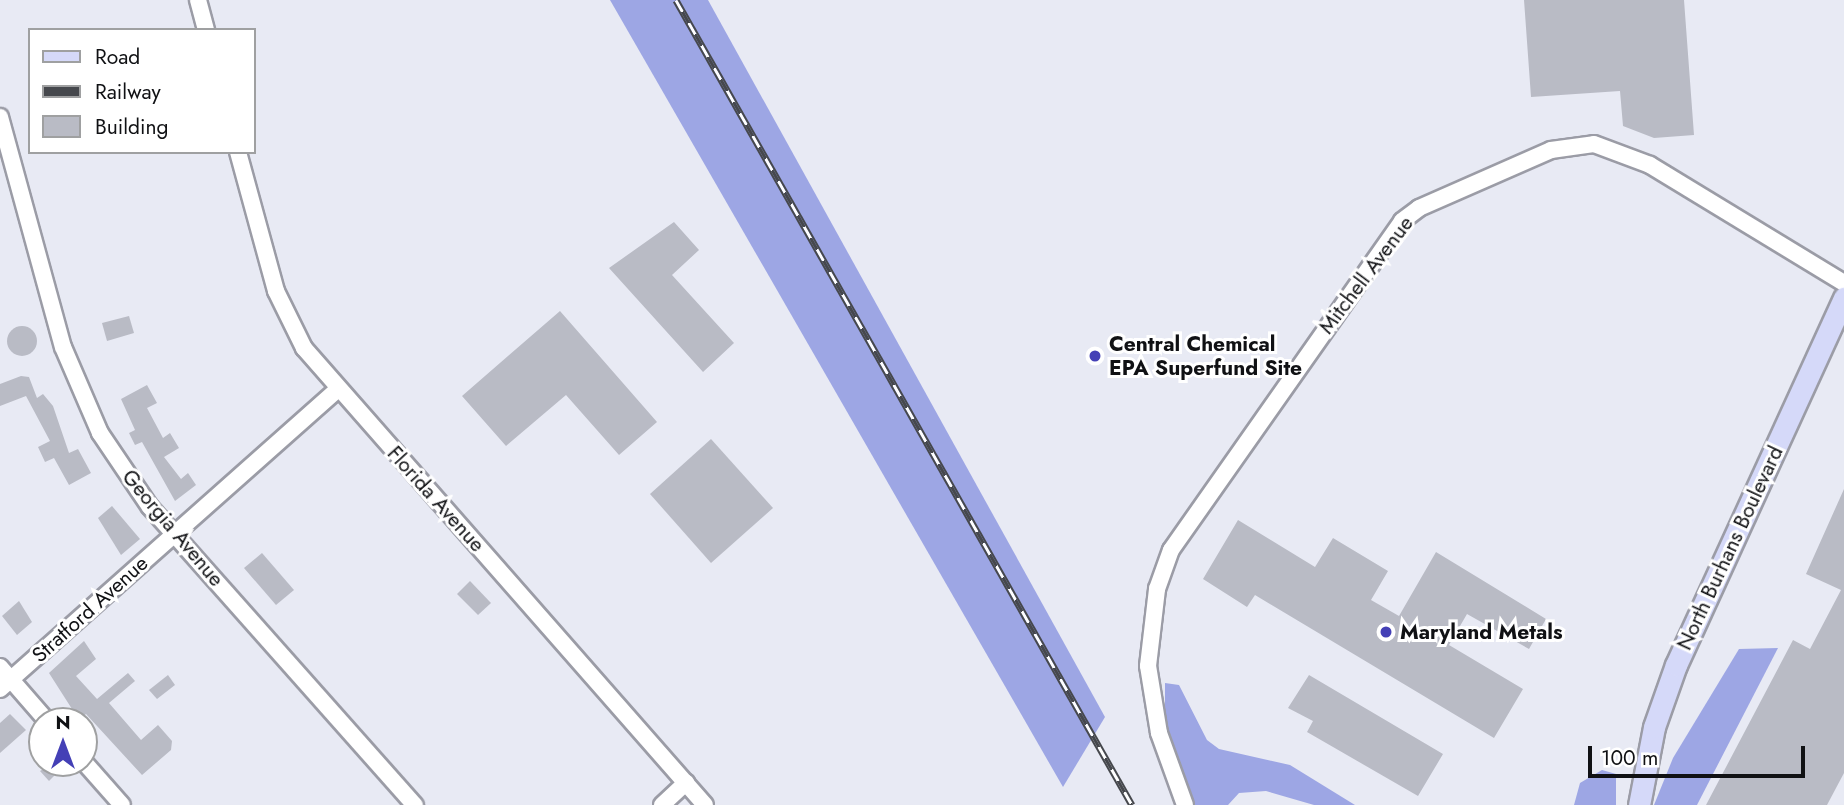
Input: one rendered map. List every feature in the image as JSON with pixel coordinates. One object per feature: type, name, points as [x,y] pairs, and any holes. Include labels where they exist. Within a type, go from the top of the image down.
[{"type":"main road","name":"North Burhans Boulevard","points":[[1640,805],[1654,727],[1676,665],[1844,298]]},
{"type":"street","points":[[198,0],[205,28]]},
{"type":"street","name":"Georgia Avenue","points":[[0,117],[78,387],[124,472],[174,535],[415,805]]},
{"type":"street","name":"Mitchell Avenue","points":[[1185,805],[1159,733],[1148,666],[1157,589],[1171,551],[1370,265],[1419,208],[1551,150],[1619,148],[1844,283]]},
{"type":"street","name":"Florida Avenue","points":[[239,154],[276,291],[304,348],[705,805]]},
{"type":"street","name":"Stratford Avenue","points":[[4,679],[174,535],[338,389]]},
{"type":"street","points":[[4,679],[33,707]]},
{"type":"street","points":[[97,777],[122,805]]},
{"type":"street","points":[[662,805],[686,783]]},
{"type":"shaded area","points":[[610,0],[708,0],[1105,717],[1063,787]]},
{"type":"shaded area","points":[[1778,648],[1697,805],[1654,805],[1673,758],[1739,649]]},
{"type":"shaded area","points":[[1165,683],[1179,685],[1207,740],[1219,749],[1290,765],[1355,805],[1314,805],[1266,791],[1239,793],[1228,805],[1188,805],[1165,722]]},
{"type":"shaded area","points":[[1602,770],[1616,774],[1616,805],[1574,805],[1580,783]]},
{"type":"building","points":[[1524,0],[1684,0],[1694,135],[1654,138],[1623,126],[1620,91],[1531,97]]},
{"type":"building","points":[[674,222],[699,250],[672,275],[734,343],[703,372],[609,268]]},
{"type":"building","points":[[560,311],[657,422],[619,455],[566,395],[506,446],[462,396]]},
{"type":"building","points":[[129,316],[134,333],[107,341],[102,323]]},
{"type":"building","points":[[22,326],[33,330],[37,341],[33,352],[22,356],[11,352],[7,341],[11,330]]},
{"type":"building","points":[[21,376],[29,377],[37,398],[43,394],[53,406],[69,453],[78,449],[91,473],[69,485],[54,458],[45,462],[38,447],[50,441],[26,396],[0,406],[0,384]]},
{"type":"building","points":[[147,385],[157,403],[147,408],[163,438],[170,433],[179,448],[164,457],[181,479],[188,473],[196,485],[175,501],[142,442],[135,445],[129,433],[135,430],[121,399]]},
{"type":"building","points":[[711,439],[773,508],[711,563],[650,494]]},
{"type":"building","points":[[1844,489],[1844,773],[1827,805],[1706,805],[1793,640],[1810,649],[1841,590],[1806,574]]},
{"type":"building","points":[[112,506],[140,539],[121,555],[98,518]]},
{"type":"building","name":"Maryland Metals","points":[[1238,520],[1315,567],[1333,538],[1388,571],[1371,600],[1399,616],[1436,552],[1546,619],[1529,649],[1467,614],[1449,645],[1523,689],[1494,738],[1255,595],[1247,607],[1203,579]]},
{"type":"building","points":[[262,553],[294,590],[276,605],[244,568]]},
{"type":"building","points":[[470,581],[491,603],[478,615],[457,594]]},
{"type":"building","points":[[19,601],[32,622],[17,635],[2,616]]},
{"type":"building","points":[[84,641],[96,659],[76,676],[97,699],[128,673],[135,681],[109,703],[141,740],[158,725],[172,741],[171,750],[142,775],[98,727],[98,707],[71,707],[49,673]]},
{"type":"building","points":[[168,675],[175,685],[157,699],[149,690]]},
{"type":"building","points":[[1309,675],[1443,754],[1418,796],[1307,732],[1313,721],[1288,708]]},
{"type":"building","points":[[10,714],[26,730],[0,753],[0,723]]},
{"type":"railway","points":[[676,0],[1132,805]]},
{"type":"place","name":"Central Chemical EPA Superfund Site","points":[[1095,356]]},
{"type":"place","name":"Maryland Metals","points":[[1386,632]]}]
